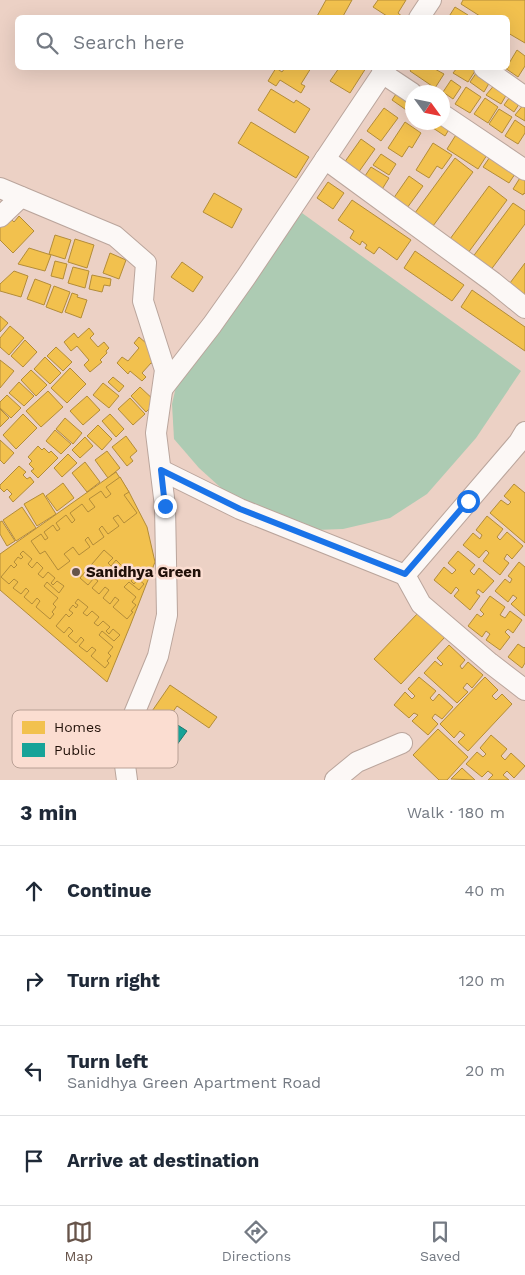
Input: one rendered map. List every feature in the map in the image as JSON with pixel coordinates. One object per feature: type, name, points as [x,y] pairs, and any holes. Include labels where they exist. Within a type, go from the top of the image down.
[{"type":"street","points":[[421,15],[431,0]]},
{"type":"street","points":[[164,380],[212,326],[384,70],[405,87]]},
{"type":"street","points":[[487,70],[525,97]]},
{"type":"street","points":[[450,119],[525,170]]},
{"type":"street","points":[[325,159],[525,308]]},
{"type":"street","points":[[0,188],[115,236],[146,263],[143,301],[164,380],[156,432],[165,506],[167,615],[158,656],[136,710]]},
{"type":"street","points":[[0,217],[21,197]]},
{"type":"street","points":[[405,574],[519,442],[525,432]]},
{"type":"street","points":[[161,470],[240,509],[405,574],[421,604],[525,690]]},
{"type":"street","points":[[335,780],[357,762],[402,744]]},
{"type":"green space","points":[[302,213],[521,371],[476,438],[427,494],[390,518],[343,529],[315,530],[230,496],[199,468],[174,439],[172,404],[178,378]]},
{"type":"building: Homes","points":[[326,0],[352,0],[344,15],[318,15]]},
{"type":"building: Homes","points":[[378,0],[406,0],[398,13],[400,15],[385,15],[373,7]]},
{"type":"building: Homes","points":[[463,0],[525,0],[525,43],[510,34],[510,15],[478,15],[461,4]]},
{"type":"building: Homes","points":[[455,7],[468,15],[450,15]]},
{"type":"building: Homes","points":[[517,50],[525,56],[525,66],[518,77],[508,70],[510,70],[510,62]]},
{"type":"building: Homes","points":[[275,70],[282,72],[284,70],[310,70],[301,84],[305,86],[301,93],[280,80],[276,86],[268,81]]},
{"type":"building: Homes","points":[[338,70],[365,70],[350,93],[330,81]]},
{"type":"building: Homes","points":[[411,70],[437,70],[444,74],[437,85],[431,85]]},
{"type":"building: Homes","points":[[455,70],[476,70],[468,82],[453,73]]},
{"type":"building: Homes","points":[[478,70],[492,78],[484,92],[470,82]]},
{"type":"building: Homes","points":[[451,80],[461,87],[453,99],[450,97],[450,85],[448,85]]},
{"type":"building: Homes","points":[[496,83],[508,92],[501,104],[486,95]]},
{"type":"building: Homes","points":[[466,87],[481,97],[470,113],[455,104]]},
{"type":"building: Homes","points":[[400,88],[405,91],[405,109],[392,100]]},
{"type":"building: Homes","points":[[271,89],[294,103],[296,100],[310,109],[295,133],[258,110]]},
{"type":"building: Homes","points":[[512,94],[521,101],[514,112],[504,105]]},
{"type":"building: Homes","points":[[485,98],[498,107],[488,123],[474,114]]},
{"type":"building: Homes","points":[[525,105],[525,121],[515,115]]},
{"type":"building: Homes","points":[[384,108],[398,118],[381,141],[367,131]]},
{"type":"building: Homes","points":[[499,109],[512,117],[502,133],[489,124]]},
{"type":"building: Homes","points":[[515,120],[525,127],[525,133],[518,144],[505,136]]},
{"type":"building: Homes","points":[[251,122],[309,157],[296,178],[238,143]]},
{"type":"building: Homes","points":[[405,122],[405,130],[417,130],[421,133],[412,148],[409,146],[402,157],[388,148]]},
{"type":"building: Homes","points":[[436,130],[449,130],[445,136]]},
{"type":"building: Homes","points":[[459,130],[487,155],[478,169],[447,149]]},
{"type":"building: Homes","points":[[361,139],[375,149],[358,173],[344,163]]},
{"type":"building: Homes","points":[[433,143],[452,155],[442,169],[437,166],[429,178],[416,170]]},
{"type":"building: Homes","points":[[381,154],[396,164],[389,175],[373,165]]},
{"type":"building: Homes","points":[[492,154],[517,171],[509,183],[483,167]]},
{"type":"building: Homes","points":[[455,158],[473,172],[430,230],[412,217]]},
{"type":"building: Homes","points":[[371,167],[389,178],[381,191],[363,179]]},
{"type":"building: Homes","points":[[523,173],[525,175],[525,194],[523,195],[513,189]]},
{"type":"building: Homes","points":[[409,176],[423,186],[407,208],[393,199]]},
{"type":"building: Homes","points":[[328,182],[344,193],[333,209],[317,198]]},
{"type":"building: Homes","points":[[489,186],[507,200],[465,257],[447,243]]},
{"type":"building: Homes","points":[[214,193],[242,209],[232,228],[203,212]]},
{"type":"building: Homes","points":[[352,200],[411,240],[397,260],[379,247],[374,254],[365,248],[367,245],[362,241],[360,245],[350,238],[354,231],[338,220]]},
{"type":"building: Homes","points":[[513,203],[525,211],[525,224],[487,275],[469,262]]},
{"type":"building: Homes","points":[[6,214],[14,222],[19,216],[34,231],[13,253],[0,240],[0,220]]},
{"type":"building: Homes","points":[[55,235],[71,240],[65,259],[49,254]]},
{"type":"building: Homes","points":[[75,239],[94,245],[87,268],[68,262]]},
{"type":"building: Homes","points":[[29,248],[51,255],[45,271],[18,264]]},
{"type":"building: Homes","points":[[415,251],[464,285],[452,301],[404,268]]},
{"type":"building: Homes","points":[[110,253],[126,260],[119,279],[103,273]]},
{"type":"building: Homes","points":[[55,261],[67,264],[63,279],[51,276]]},
{"type":"building: Homes","points":[[182,262],[203,277],[193,292],[171,277]]},
{"type":"building: Homes","points":[[525,263],[525,301],[507,287]]},
{"type":"building: Homes","points":[[73,267],[89,271],[85,288],[68,283]]},
{"type":"building: Homes","points":[[14,271],[28,276],[21,297],[0,291],[0,284]]},
{"type":"building: Homes","points":[[92,275],[111,279],[110,286],[104,285],[102,292],[89,289]]},
{"type":"building: Homes","points":[[35,279],[51,285],[44,305],[27,299]]},
{"type":"building: Homes","points":[[54,286],[70,292],[62,313],[46,307]]},
{"type":"building: Homes","points":[[472,290],[525,327],[525,351],[461,307]]},
{"type":"building: Homes","points":[[72,293],[78,295],[77,297],[87,300],[81,318],[65,312]]},
{"type":"building: Homes","points":[[0,316],[8,323],[0,332]]},
{"type":"building: Homes","points":[[10,326],[24,338],[9,355],[0,347],[0,338]]},
{"type":"building: Homes","points":[[89,328],[94,334],[90,338],[98,347],[104,342],[109,348],[100,360],[102,362],[90,372],[84,365],[89,360],[77,346],[71,351],[64,342],[74,333],[78,338]]},
{"type":"building: Homes","points":[[139,337],[153,349],[155,366],[151,363],[142,373],[146,377],[142,381],[130,371],[128,374],[117,363],[122,357],[128,361],[139,348],[134,343]]},
{"type":"building: Homes","points":[[25,340],[37,352],[23,367],[11,356]]},
{"type":"building: Homes","points":[[56,347],[72,362],[63,371],[47,356]]},
{"type":"building: Homes","points":[[45,357],[61,373],[50,384],[34,369]]},
{"type":"building: Homes","points":[[0,360],[14,371],[0,388]]},
{"type":"building: Homes","points":[[70,368],[86,384],[67,403],[51,388]]},
{"type":"building: Homes","points":[[31,370],[47,385],[36,396],[21,380]]},
{"type":"building: Homes","points":[[113,377],[124,386],[119,392],[108,382]]},
{"type":"building: Homes","points":[[19,382],[34,396],[24,406],[9,393]]},
{"type":"building: Homes","points":[[103,383],[119,396],[109,408],[93,395]]},
{"type":"building: Homes","points":[[140,387],[156,402],[146,412],[131,396]]},
{"type":"building: Homes","points":[[48,391],[63,407],[41,427],[26,411]]},
{"type":"building: Homes","points":[[7,395],[21,408],[11,418],[0,408],[0,402]]},
{"type":"building: Homes","points":[[87,396],[100,410],[83,425],[70,411]]},
{"type":"building: Homes","points":[[130,398],[145,414],[133,425],[118,409]]},
{"type":"building: Homes","points":[[0,409],[9,418],[0,427]]},
{"type":"building: Homes","points":[[23,414],[37,428],[16,449],[3,435]]},
{"type":"building: Homes","points":[[110,414],[124,429],[116,437],[102,421]]},
{"type":"building: Homes","points":[[65,418],[82,433],[73,444],[56,429]]},
{"type":"building: Homes","points":[[98,425],[112,439],[102,450],[87,436]]},
{"type":"building: Homes","points":[[55,430],[71,444],[61,454],[46,441]]},
{"type":"building: Homes","points":[[126,436],[137,451],[130,457],[133,461],[127,466],[112,447]]},
{"type":"building: Homes","points":[[85,437],[93,446],[80,458],[72,450]]},
{"type":"building: Homes","points":[[0,440],[14,453],[4,464],[0,460]]},
{"type":"building: Homes","points":[[38,446],[42,450],[44,448],[49,453],[51,451],[58,458],[38,478],[31,471],[34,469],[29,464],[32,461],[28,457]]},
{"type":"building: Homes","points":[[107,451],[120,468],[108,478],[95,460]]},
{"type":"building: Homes","points":[[68,454],[77,463],[62,477],[54,468]]},
{"type":"building: Homes","points":[[85,462],[100,482],[87,492],[72,473]]},
{"type":"building: Homes","points":[[19,466],[26,472],[23,475],[27,479],[30,477],[34,482],[13,502],[9,497],[12,494],[7,489],[4,492],[0,485]]},
{"type":"building: Homes","name":"Sanidhya Green","points":[[116,472],[129,492],[147,527],[155,562],[107,682],[0,590],[0,554]]},
{"type":"building: Homes","points":[[120,477],[129,492],[124,495],[137,513],[124,523],[118,515],[113,518],[119,526],[108,534],[102,526],[99,529],[104,537],[93,545],[88,537],[85,540],[90,547],[79,555],[73,547],[64,554],[70,561],[58,570],[45,551],[40,554],[31,541],[41,534],[45,540],[48,538],[44,532],[53,525],[57,531],[60,529],[56,523],[66,515],[72,523],[75,520],[70,513],[82,504],[88,512],[95,507],[89,499],[101,491],[106,498],[111,494],[106,487]]},
{"type":"building: Homes","points":[[63,483],[74,498],[57,511],[46,496]]},
{"type":"building: Homes","points":[[514,484],[525,493],[525,543],[490,513],[501,500],[508,505],[511,502],[504,496]]},
{"type":"building: Homes","points":[[43,493],[56,514],[37,526],[24,504]]},
{"type":"building: Homes","points":[[22,507],[36,528],[16,541],[3,520]]},
{"type":"building: Homes","points":[[487,516],[503,529],[497,537],[500,540],[507,532],[523,546],[512,559],[507,554],[504,559],[509,563],[500,575],[483,561],[489,553],[486,550],[479,558],[463,545],[473,533],[480,539],[482,535],[476,530]]},
{"type":"building: Homes","points":[[2,521],[15,541],[7,546],[0,534],[0,522]]},
{"type":"building: Homes","points":[[104,550],[113,558],[108,563],[111,566],[116,560],[123,567],[117,573],[121,577],[127,570],[135,576],[131,581],[134,584],[138,579],[144,584],[139,590],[129,582],[124,587],[136,597],[132,602],[136,605],[127,619],[113,607],[119,600],[115,597],[110,604],[103,598],[109,590],[105,587],[99,594],[92,588],[98,581],[94,578],[88,585],[80,578]]},
{"type":"building: Homes","points":[[23,551],[32,559],[28,564],[32,568],[37,562],[43,568],[38,574],[43,578],[48,572],[55,578],[51,583],[53,585],[57,581],[64,586],[59,593],[47,582],[44,586],[58,598],[53,604],[56,607],[50,619],[36,607],[40,601],[37,598],[32,604],[24,597],[29,591],[26,588],[21,594],[13,588],[18,582],[14,579],[9,584],[1,577],[11,565],[14,568],[17,565],[14,562],[18,557],[21,559],[23,557],[20,554]]},
{"type":"building: Homes","points":[[458,551],[475,565],[470,571],[474,575],[479,568],[494,581],[483,593],[478,589],[476,593],[480,596],[470,610],[454,596],[459,590],[456,587],[451,594],[434,580],[444,567],[452,574],[456,570],[448,563]]},
{"type":"building: Homes","points":[[519,562],[525,567],[525,616],[511,604],[517,598],[513,595],[508,602],[495,591],[505,579],[510,583],[512,579],[508,576]]},
{"type":"building: Homes","points":[[490,596],[505,607],[500,615],[505,618],[510,611],[522,620],[513,633],[508,629],[505,632],[510,637],[500,650],[486,640],[490,634],[486,631],[482,637],[468,626],[477,614],[481,617],[484,614],[480,610]]},
{"type":"building: Homes","points":[[78,599],[88,607],[83,613],[87,616],[92,611],[99,617],[94,623],[98,626],[103,621],[110,627],[106,631],[109,634],[113,629],[120,635],[114,641],[102,631],[99,635],[113,647],[108,653],[111,656],[105,668],[91,656],[96,650],[92,647],[87,652],[79,646],[84,640],[81,637],[76,643],[68,636],[73,631],[69,627],[64,633],[56,626],[66,614],[69,617],[73,613],[69,610],[73,605],[76,608],[78,605],[75,603]]},
{"type":"building: Homes","points":[[419,612],[445,637],[401,684],[374,659]]},
{"type":"building: Homes","points":[[518,644],[525,647],[525,663],[522,668],[508,657]]},
{"type":"building: Homes","points":[[449,645],[465,660],[460,666],[462,669],[468,662],[483,675],[472,688],[467,683],[463,688],[468,692],[457,703],[424,673],[435,661],[441,666],[443,664],[437,658]]},
{"type":"building: Homes","points":[[419,677],[436,691],[430,698],[433,701],[439,694],[453,707],[442,719],[435,714],[432,718],[438,724],[428,735],[412,721],[418,715],[414,713],[409,718],[394,705],[405,692],[412,699],[415,696],[408,689]]},
{"type":"building: Homes","points":[[485,677],[498,690],[492,696],[496,700],[502,694],[512,704],[468,751],[458,742],[465,735],[460,731],[454,738],[440,724]]},
{"type":"building: Homes","points":[[170,685],[217,717],[209,728],[177,706],[174,710],[153,710]]},
{"type":"building: Homes","points":[[438,729],[468,757],[447,780],[439,780],[413,755]]},
{"type":"building: Homes","points":[[491,735],[507,749],[501,756],[505,760],[511,753],[525,766],[514,778],[507,771],[503,775],[509,780],[488,780],[493,775],[488,771],[482,777],[466,764],[477,752],[483,757],[486,754],[480,748]]},
{"type":"building: Homes","points":[[462,768],[475,780],[451,779]]},
{"type":"building: Public","points":[[178,725],[187,731],[178,743]]},
{"type":"place","name":"Sanidhya Green","points":[[76,572]]},
{"type":"route","points":[[165,506],[161,470],[240,509],[405,574],[468,501]]}]
